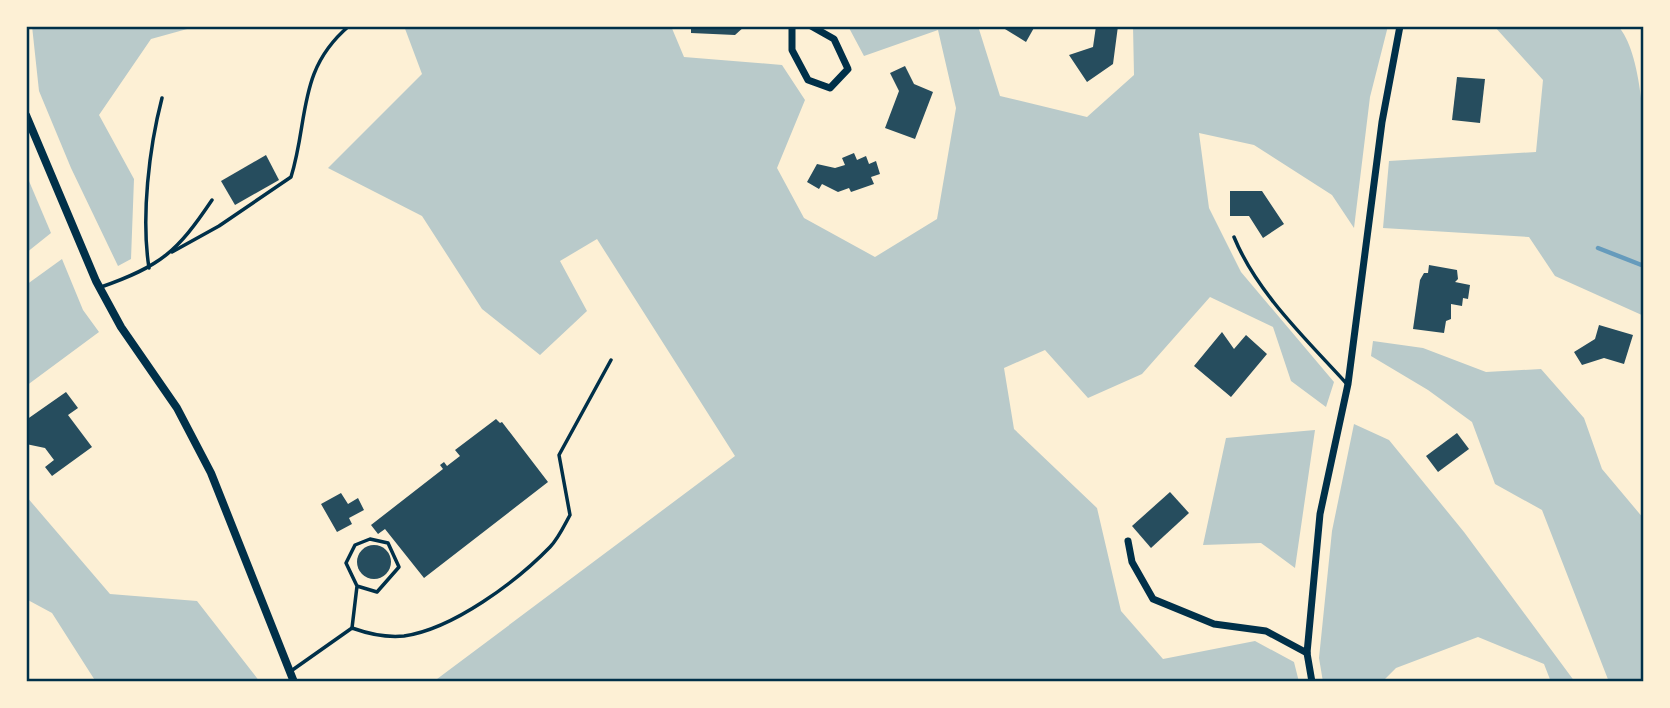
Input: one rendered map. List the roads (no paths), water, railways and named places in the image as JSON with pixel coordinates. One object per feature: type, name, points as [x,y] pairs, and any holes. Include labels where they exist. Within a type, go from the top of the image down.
[{"type":"street","points":[[792,26],[792,50],[808,80],[830,88],[848,69],[834,39],[811,26]]},
{"type":"street","points":[[1312,682],[1307,653],[1320,514],[1348,384],[1382,122],[1400,26]]},
{"type":"street","points":[[26,115],[99,287],[121,327],[177,408],[211,473],[294,682]]},
{"type":"street","points":[[1128,541],[1132,562],[1153,599],[1213,624],[1266,631],[1307,653]]},
{"type":"lane","points":[[99,287],[149,268],[219,226],[291,177],[309,83],[331,42],[349,26]]},
{"type":"lane","points":[[149,268],[145,239],[155,122],[162,98]]},
{"type":"lane","points":[[172,252],[212,200]]},
{"type":"lane","points":[[1234,237],[1243,259],[1290,321],[1348,384]]},
{"type":"lane","points":[[352,628],[375,636],[403,636],[434,630],[500,588],[552,546],[570,515],[559,455],[611,360]]},
{"type":"lane","points":[[289,672],[352,628],[357,586],[346,563],[355,545],[370,539],[388,543],[399,568],[377,592],[357,586]]},
{"type":"waterway","points":[[1598,248],[1644,266]]}]
